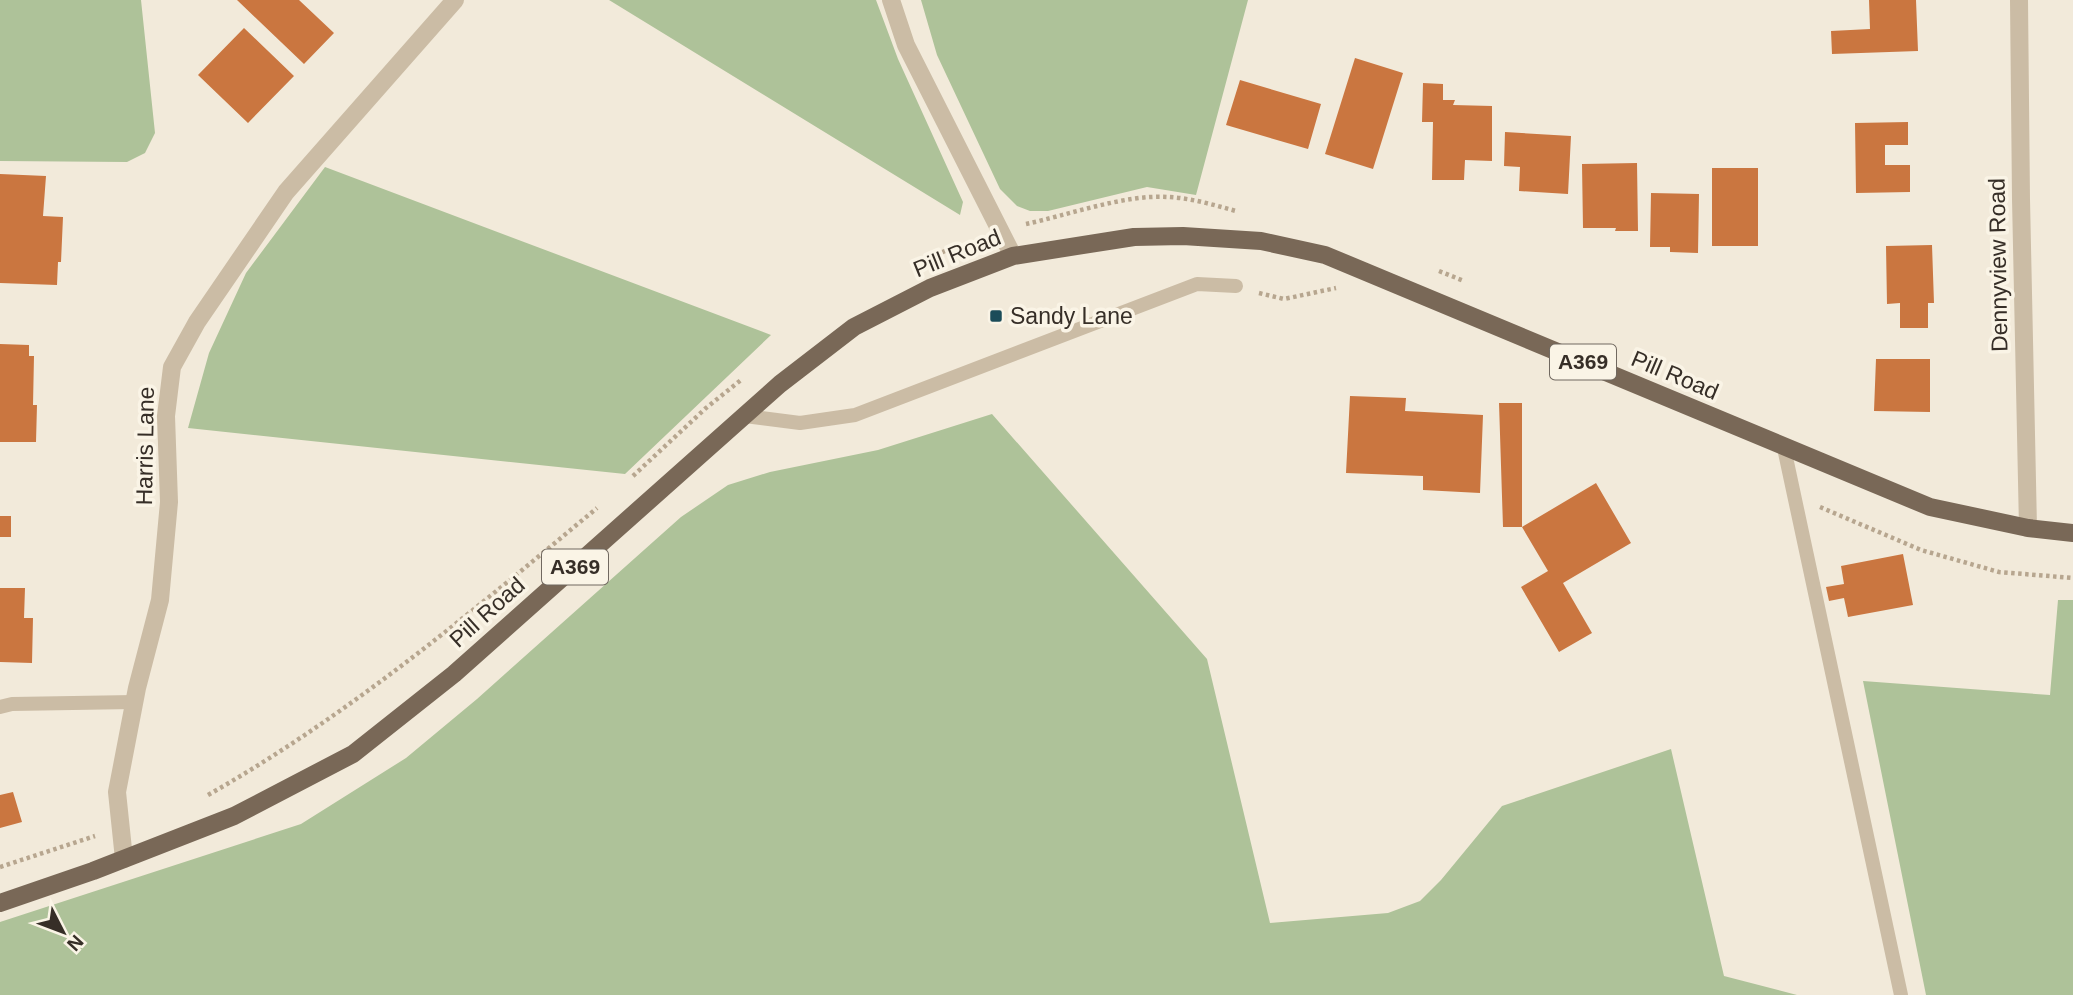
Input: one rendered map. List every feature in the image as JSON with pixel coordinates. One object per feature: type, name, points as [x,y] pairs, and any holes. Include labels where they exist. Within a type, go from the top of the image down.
[{"type":"main road","name":"Pill Road","points":[[0,903],[234,816],[353,754],[454,674],[780,384],[854,327],[930,288],[1013,256],[1134,237],[1261,241],[1325,255],[1458,308],[1784,448],[1930,507],[2028,528],[2073,533]]},
{"type":"street","name":"Harris Lane","points":[[124,859],[117,792],[134,702],[160,600],[169,502],[166,416],[172,367],[197,322],[286,192],[455,0]]},
{"type":"street","points":[[891,0],[912,57],[1013,256]]},
{"type":"street","name":"Dennyview Road","points":[[2019,0],[2028,528]]},
{"type":"lane","points":[[745,416],[800,423],[855,415],[1197,284],[1236,286]]},
{"type":"lane","points":[[1784,448],[1901,995]]},
{"type":"lane","points":[[0,707],[12,704],[134,702]]},
{"type":"path","points":[[928,259],[999,230],[1118,202],[1167,197],[1208,203],[1244,213]]},
{"type":"path","points":[[1433,269],[1469,284]]},
{"type":"path","points":[[1236,286],[1284,299],[1381,278]]},
{"type":"path","points":[[629,480],[706,408],[749,373]]},
{"type":"path","points":[[1796,497],[1921,550],[1998,572],[2073,578]]},
{"type":"path","points":[[196,802],[265,762],[341,711],[495,593],[599,506]]},
{"type":"path","points":[[0,867],[121,826]]},
{"type":"green space","points":[[0,0],[141,0],[155,133],[145,153],[127,162],[0,161]]},
{"type":"green space","points":[[609,0],[876,0],[898,59],[963,202],[960,215]]},
{"type":"green space","points":[[921,0],[1248,0],[1196,195],[1147,187],[1048,211],[1030,211],[1017,206],[1000,189],[937,55]]},
{"type":"green space","points":[[325,167],[771,335],[625,474],[188,428],[209,353],[246,273]]},
{"type":"green space","points":[[992,414],[1207,659],[1270,923],[1388,913],[1420,901],[1441,880],[1502,806],[1671,749],[1724,976],[1797,995],[0,995],[0,922],[301,824],[406,758],[477,699],[681,517],[728,485],[770,472],[878,450]]},
{"type":"green space","points":[[2058,600],[2073,600],[2073,995],[1926,995],[1863,681],[2050,695]]},
{"type":"building","points":[[237,0],[299,0],[334,33],[304,64]]},
{"type":"building","points":[[1869,0],[1916,0],[1918,51],[1832,54],[1831,31],[1870,29]]},
{"type":"building","points":[[244,28],[294,76],[248,123],[198,75]]},
{"type":"building","points":[[1355,58],[1403,73],[1373,169],[1325,154]]},
{"type":"building","points":[[1240,80],[1321,104],[1308,149],[1226,125]]},
{"type":"building","points":[[1423,83],[1443,84],[1443,100],[1455,100],[1453,105],[1492,106],[1492,161],[1465,160],[1464,180],[1432,180],[1433,122],[1422,122]]},
{"type":"building","points":[[1908,122],[1908,145],[1885,145],[1885,165],[1910,165],[1910,192],[1856,193],[1855,123]]},
{"type":"building","points":[[1505,132],[1571,136],[1568,194],[1519,191],[1520,167],[1504,166]]},
{"type":"building","points":[[1637,163],[1638,231],[1583,228],[1582,164]]},
{"type":"building","points":[[1712,168],[1758,168],[1758,246],[1712,246]]},
{"type":"building","points":[[0,174],[46,176],[43,216],[63,217],[57,285],[0,283]]},
{"type":"building","points":[[1651,193],[1699,194],[1698,253],[1670,252],[1670,247],[1650,247]]},
{"type":"building","points":[[1932,245],[1934,303],[1928,303],[1928,328],[1900,328],[1900,303],[1887,304],[1886,246]]},
{"type":"building","points":[[0,344],[29,345],[29,356],[34,356],[33,405],[37,405],[36,442],[0,442]]},
{"type":"building","points":[[1876,359],[1930,359],[1930,412],[1874,411]]},
{"type":"building","points":[[1350,396],[1406,398],[1405,411],[1483,415],[1480,493],[1423,490],[1423,476],[1346,473]]},
{"type":"building","points":[[1499,403],[1522,403],[1522,527],[1503,527]]},
{"type":"building","points":[[1596,483],[1631,543],[1563,583],[1592,633],[1559,652],[1521,587],[1548,571],[1522,527]]},
{"type":"building","points":[[0,516],[11,516],[11,537],[0,537]]},
{"type":"building","points":[[1903,554],[1913,605],[1848,617],[1844,598],[1829,601],[1826,587],[1844,584],[1841,566]]},
{"type":"building","points":[[0,588],[25,588],[24,618],[33,618],[32,663],[0,662]]},
{"type":"building","points":[[13,792],[22,822],[0,828],[0,795]]},
{"type":"place","name":"Sandy Lane","points":[[996,316]]}]
